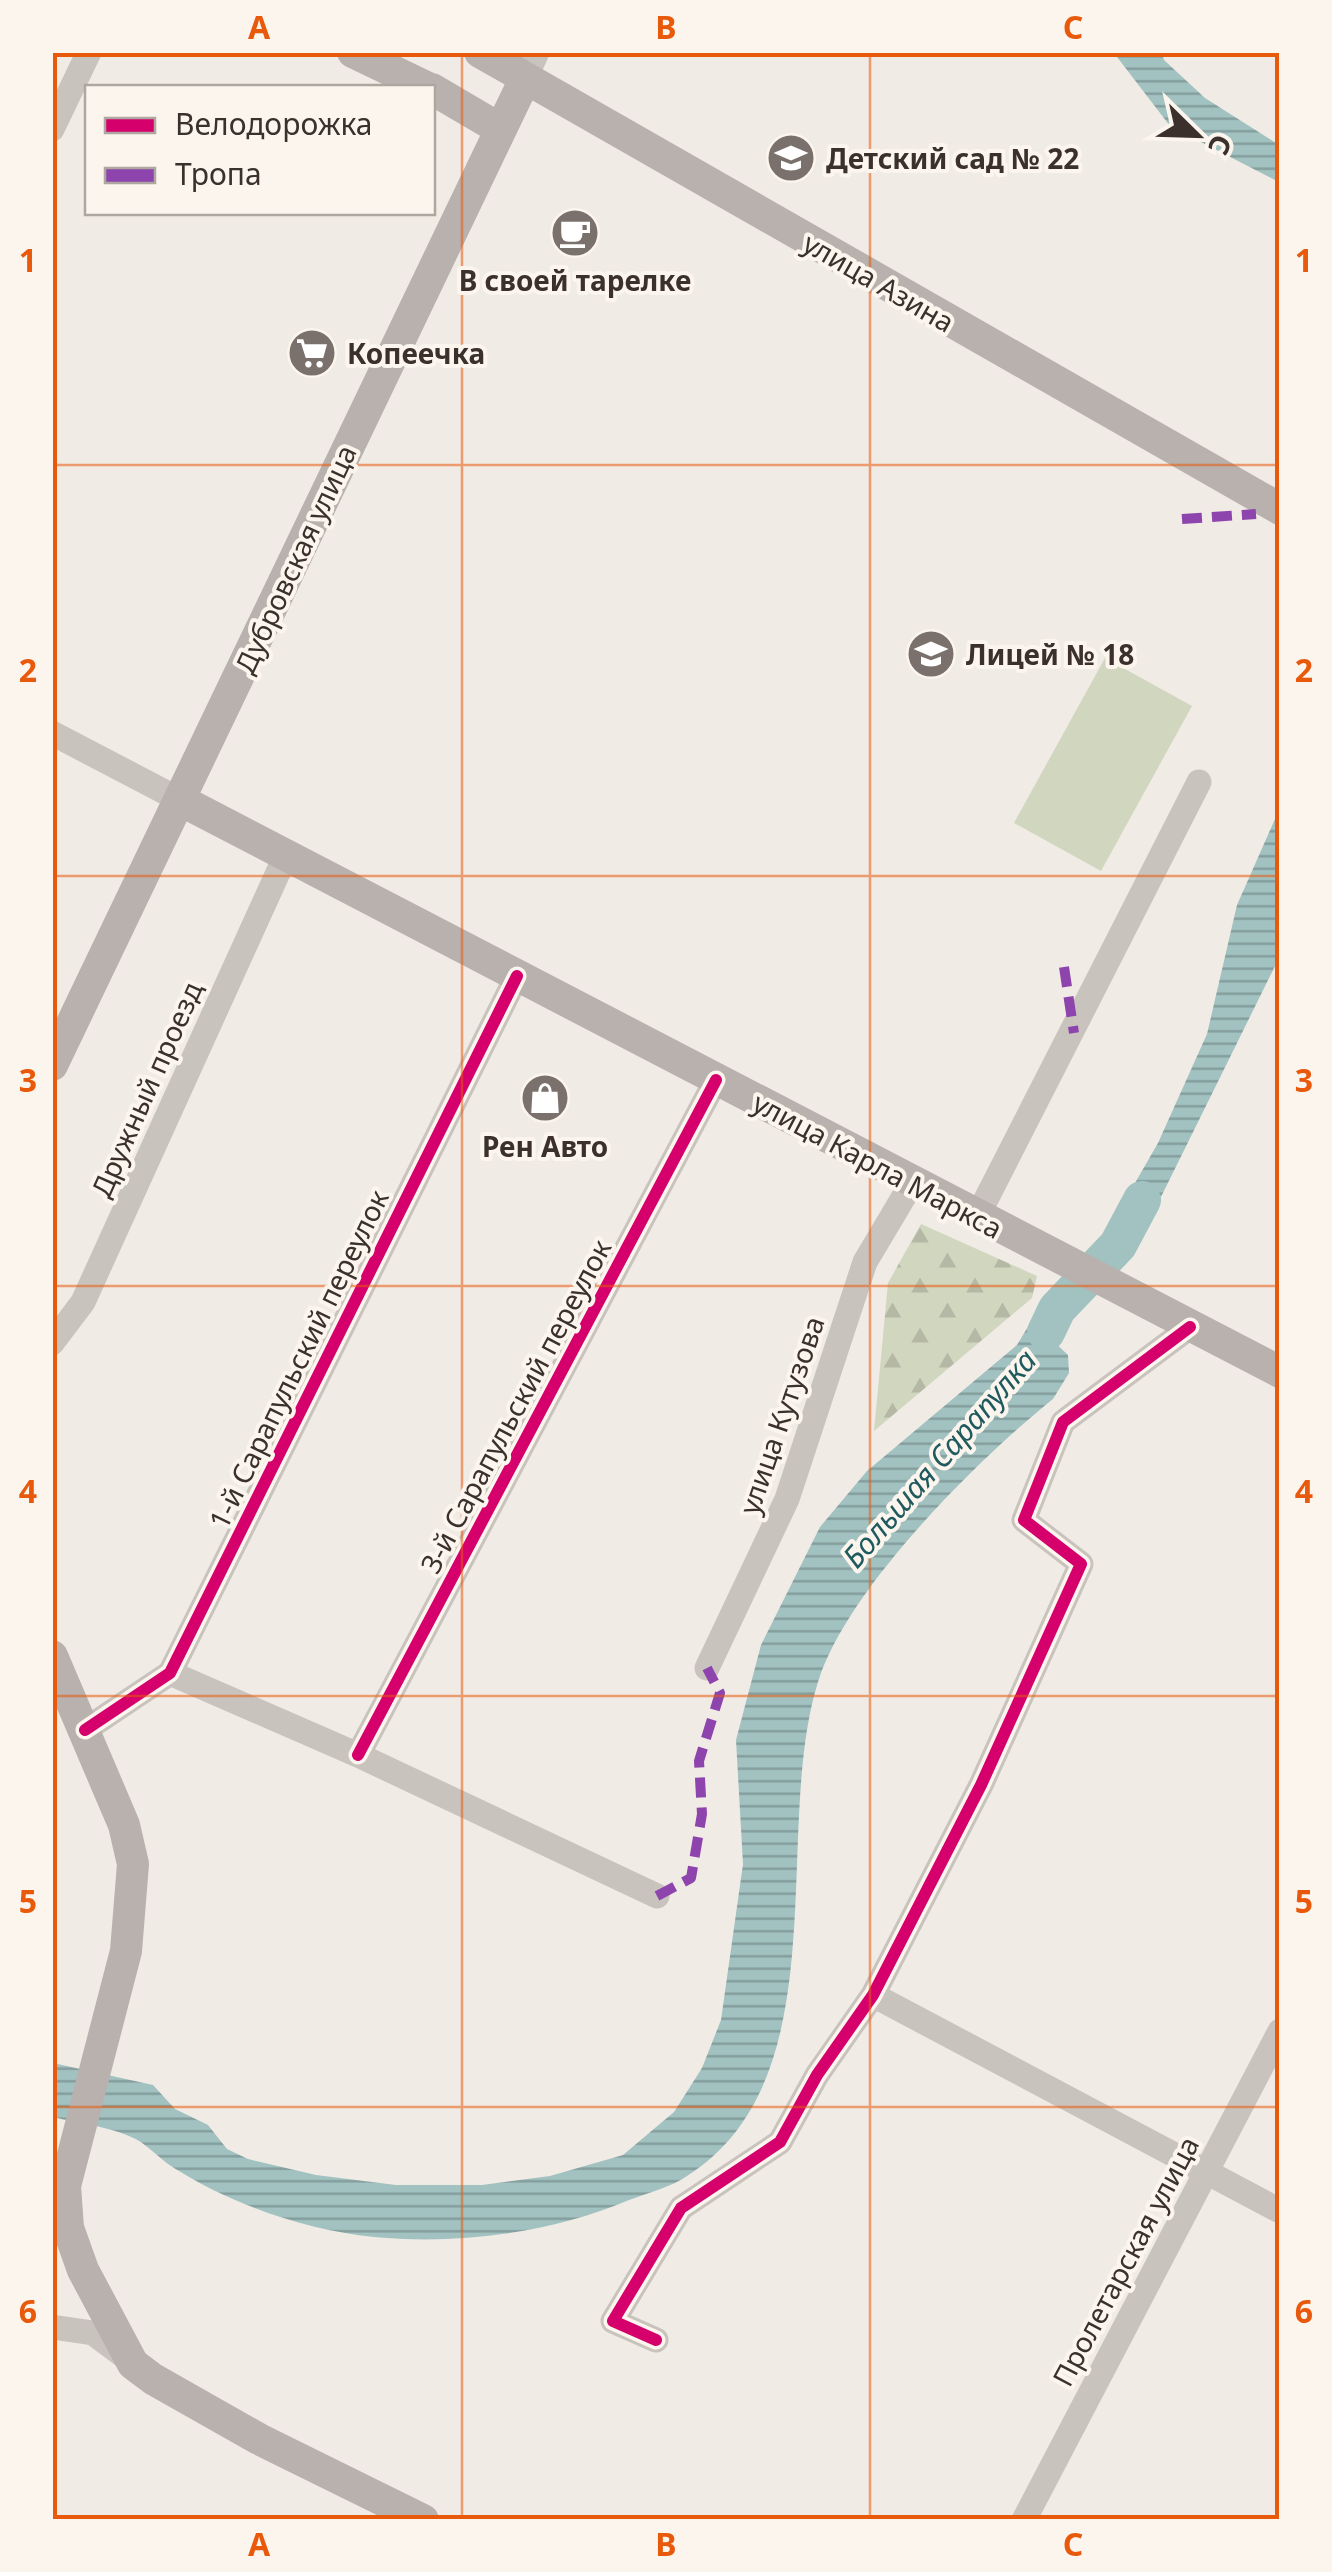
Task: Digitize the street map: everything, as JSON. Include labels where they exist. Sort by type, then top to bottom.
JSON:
[{"type":"main road","points":[[354,52],[424,85]]},
{"type":"main road","name":"улица Азина","points":[[480,52],[531,66],[1280,509]]},
{"type":"main road","name":"Дубровская улица","points":[[52,1065],[531,66]]},
{"type":"main road","points":[[435,91],[500,129]]},
{"type":"main road","name":"улица Карла Маркса","points":[[180,800],[1280,1372]]},
{"type":"main road","points":[[53,1660],[124,1826],[133,1864],[126,1951],[68,2174],[68,2228],[83,2270],[133,2364],[188,2402],[423,2520]]},
{"type":"street","points":[[52,129],[89,52]]},
{"type":"street","name":"улица Карла Маркса","points":[[52,733],[180,800]]},
{"type":"street","points":[[977,1217],[1200,782]]},
{"type":"street","name":"Дружный проезд","points":[[52,1342],[83,1302],[286,854]]},
{"type":"street","name":"1-й Сарапульский переулок","points":[[85,1730],[170,1673],[517,976]]},
{"type":"street","name":"3-й Сарапульский переулок","points":[[358,1754],[716,1080]]},
{"type":"street","name":"улица Кутузова","points":[[707,1668],[787,1499],[865,1262],[912,1184]]},
{"type":"street","points":[[656,2340],[613,2321],[681,2208],[780,2142],[817,2075],[873,1995],[981,1785],[1080,1564],[1024,1520],[1063,1422],[1178,1321]]},
{"type":"street","points":[[170,1673],[358,1754],[657,1896]]},
{"type":"street","points":[[873,1995],[1205,2175],[1280,2211]]},
{"type":"street","name":"Пролетарская улица","points":[[1024,2520],[1280,2031]]},
{"type":"street","points":[[52,2232],[68,2174]]},
{"type":"street","points":[[52,2326],[93,2334],[133,2364]]},
{"type":"green space","points":[[1105,658],[1192,706],[1101,871],[1014,823]]},
{"type":"green space","points":[[921,1224],[1037,1276],[1032,1298],[874,1431],[888,1283]]},
{"type":"water","points":[[1114,53],[1162,53],[1164,60],[1205,98],[1279,145],[1279,182],[1170,126]]},
{"type":"water","points":[[1279,810],[1276,964],[1159,1201],[1129,1250],[1104,1237],[1158,1143],[1207,1034],[1237,905]]},
{"type":"water","points":[[1062,1287],[1078,1294],[1051,1339],[1068,1355],[1069,1373],[1053,1399],[989,1456],[918,1528],[856,1607],[833,1646],[818,1682],[805,1742],[793,1948],[784,2016],[766,2079],[735,2133],[687,2176],[599,2211],[536,2228],[471,2238],[374,2237],[270,2214],[197,2181],[135,2139],[53,2117],[53,2063],[153,2085],[175,2109],[208,2125],[227,2149],[248,2159],[316,2175],[396,2185],[482,2185],[550,2176],[623,2155],[674,2112],[702,2068],[721,2020],[743,1864],[736,1740],[761,1645],[820,1527],[867,1471],[1017,1345],[1035,1315]]},
{"type":"waterway","name":"Большая Сарапулка","points":[[1046,1332],[1057,1309],[1118,1245],[1142,1200]]},
{"type":"marked path","points":[[1182,519],[1256,514]]},
{"type":"marked path","points":[[1064,967],[1074,1033]]},
{"type":"marked path","points":[[657,1896],[691,1878],[702,1814],[699,1761],[720,1693],[707,1668]]},
{"type":"cycle path","points":[[85,1730],[170,1673],[517,976]]},
{"type":"cycle path","points":[[358,1755],[716,1080]]},
{"type":"cycle path","points":[[656,2340],[613,2321],[681,2208],[780,2142],[817,2075],[873,1995],[981,1785],[1081,1564],[1024,1520],[1063,1422],[1190,1327]]},
{"type":"place","name":"Детский сад № 22","points":[[791,158]]},
{"type":"place","name":"В своей тарелке","points":[[575,233]]},
{"type":"place","name":"Копеечка","points":[[312,353]]},
{"type":"place","name":"Лицей № 18","points":[[931,654]]},
{"type":"place","name":"Рен Авто","points":[[545,1098]]}]
